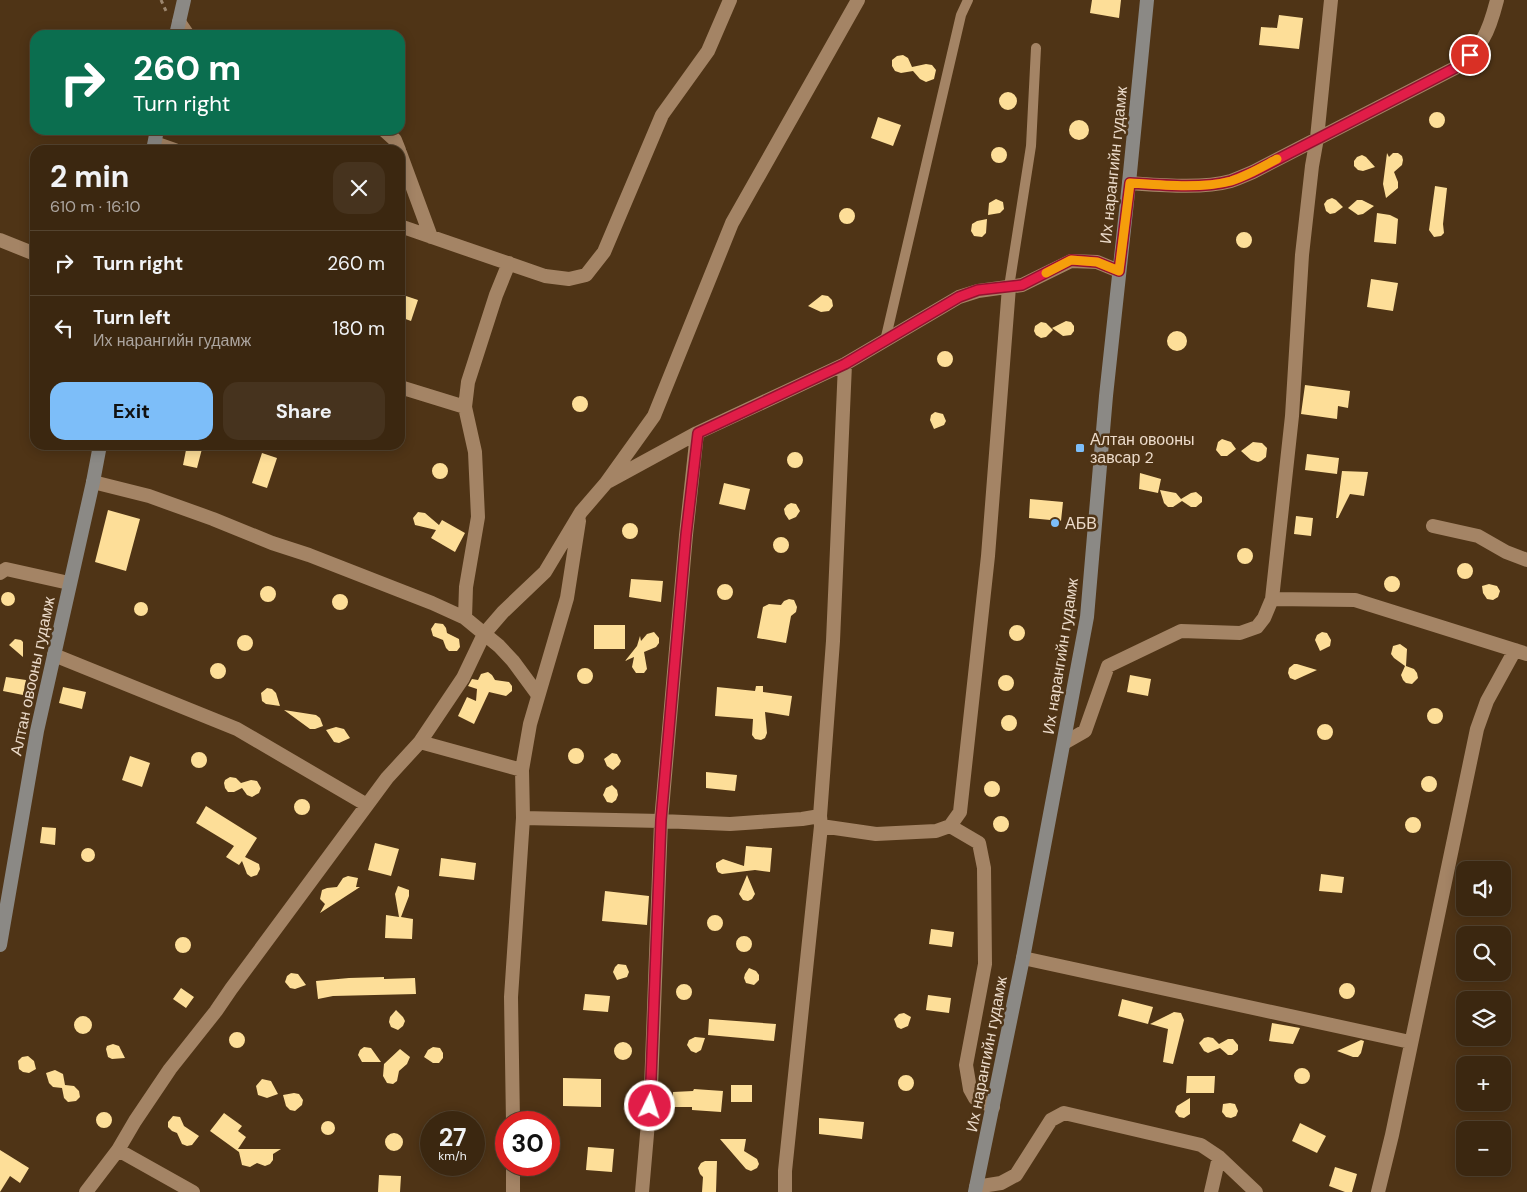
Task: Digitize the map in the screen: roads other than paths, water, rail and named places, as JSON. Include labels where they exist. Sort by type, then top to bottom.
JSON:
[{"type":"main road","points":[[178,28],[184,0]]},
{"type":"main road","name":"Их нарангийн гудамж","points":[[976,1190],[1023,958],[1087,617],[1106,396],[1130,183],[1146,0]]},
{"type":"main road","name":"Алтан овооны гудамж","points":[[0,945],[37,732],[99,450]]},
{"type":"street","points":[[405,228],[553,277],[569,279],[586,275],[604,252],[662,115],[708,51],[730,0]]},
{"type":"street","points":[[86,1192],[118,1150],[170,1069],[216,1011],[387,778],[420,742],[463,678],[484,634],[503,612],[545,572],[581,512],[606,483],[654,416],[732,223],[858,0]]},
{"type":"street","points":[[1064,743],[1085,731],[1108,666],[1181,631],[1240,633],[1257,627],[1264,618],[1272,599],[1292,416],[1302,255],[1317,138],[1331,0]]},
{"type":"street","points":[[1130,183],[1177,186],[1216,183],[1231,181],[1253,172],[1455,68],[1470,55],[1484,38],[1491,26],[1498,0]]},
{"type":"street","points":[[390,135],[397,145]]},
{"type":"street","points":[[405,165],[431,237]]},
{"type":"street","points":[[0,240],[30,252]]},
{"type":"street","points":[[606,483],[698,433],[845,364],[959,297],[978,290],[1022,285],[1071,260],[1097,262],[1119,271]]},
{"type":"street","points":[[465,618],[466,587],[478,517],[475,452],[465,406],[468,382],[496,295],[509,263]]},
{"type":"street","points":[[523,818],[661,820],[730,824],[795,820],[820,821],[876,834],[936,831],[950,826],[960,812],[986,575],[1009,287]]},
{"type":"street","points":[[785,1192],[785,1171],[820,821],[833,641],[845,364]]},
{"type":"street","points":[[405,388],[465,406]]},
{"type":"street","points":[[642,1192],[651,1088],[661,820],[686,535],[698,433]]},
{"type":"street","points":[[93,482],[149,496],[204,516],[423,599],[465,618],[499,646],[513,661],[538,695]]},
{"type":"street","points":[[513,1111],[511,997],[523,818],[522,770],[530,724],[567,598],[581,512]]},
{"type":"street","points":[[1433,526],[1478,536],[1506,552],[1527,560]]},
{"type":"street","points":[[0,573],[6,568],[69,584]]},
{"type":"street","points":[[1272,599],[1355,600],[1521,652],[1488,701],[1477,729],[1392,1135],[1378,1192]]},
{"type":"street","points":[[54,654],[237,729],[367,805]]},
{"type":"street","points":[[420,742],[522,770]]},
{"type":"street","points":[[950,826],[980,843],[984,868],[985,964],[966,1065],[970,1089],[974,1098],[993,1108]]},
{"type":"street","points":[[1023,958],[1410,1042]]},
{"type":"street","points":[[976,1190],[1001,1188],[1016,1175],[1052,1120],[1064,1113],[1201,1145],[1219,1157],[1256,1192]]},
{"type":"street","points":[[118,1150],[193,1192]]},
{"type":"street","points":[[1211,1192],[1219,1157]]},
{"type":"street","points":[[513,1176],[513,1192]]},
{"type":"lane","points":[[885,341],[961,15],[968,0]]},
{"type":"lane","points":[[1009,287],[1031,146],[1036,48]]},
{"type":"place","name":"Алтан овооны завсар 2","points":[[1080,448]]},
{"type":"place","name":"АБВ","points":[[1055,523]]}]
